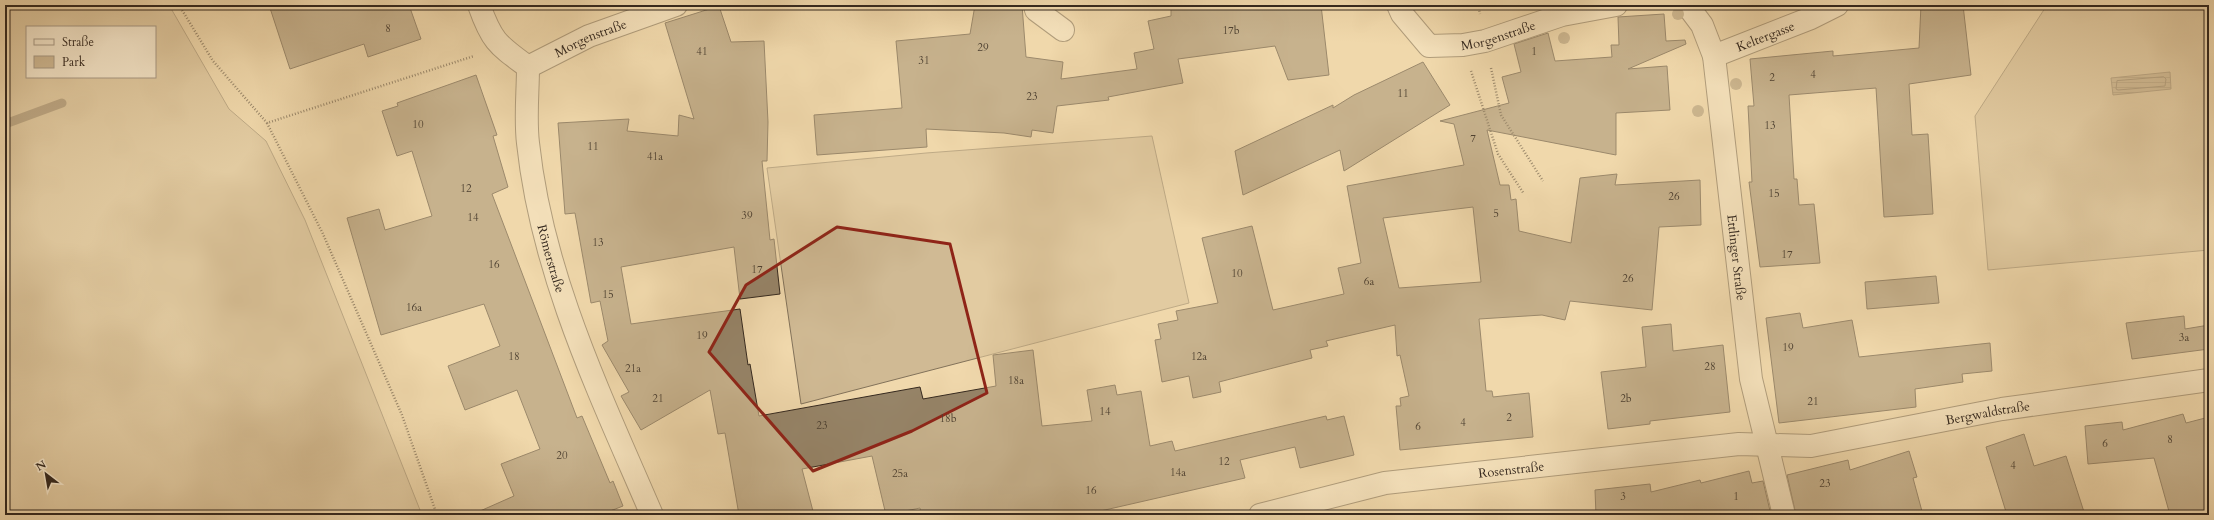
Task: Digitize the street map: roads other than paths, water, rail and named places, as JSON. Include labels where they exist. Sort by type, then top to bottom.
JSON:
[{"type":"street","points":[[479,5],[492,36],[501,47],[528,67]]},
{"type":"street","name":"Morgenstraße","points":[[528,67],[589,36],[676,5]]},
{"type":"street","points":[[1035,5],[1036,10],[1063,30]]},
{"type":"street","name":"Morgenstraße","points":[[1398,5],[1402,14],[1429,46],[1463,46],[1485,41],[1562,15],[1616,5]]},
{"type":"street","name":"Ettlinger Straße","points":[[1686,5],[1702,25],[1714,56],[1751,379],[1784,515]]},
{"type":"street","name":"Keltergasse","points":[[1714,56],[1811,18],[1837,5]]},
{"type":"street","name":"Römerstraße","points":[[528,67],[528,142],[540,218],[554,274],[576,338],[652,515]]},
{"type":"street","name":"Bergwaldstraße","points":[[1767,445],[1811,446],[2002,409],[2209,380]]},
{"type":"street","name":"Rosenstraße","points":[[1260,515],[1385,483],[1740,444],[1767,445]]},
{"type":"water","points":[[2170,72],[2171,89],[2113,95],[2111,78]]},
{"type":"waterway","points":[[5,124],[62,103]]}]
